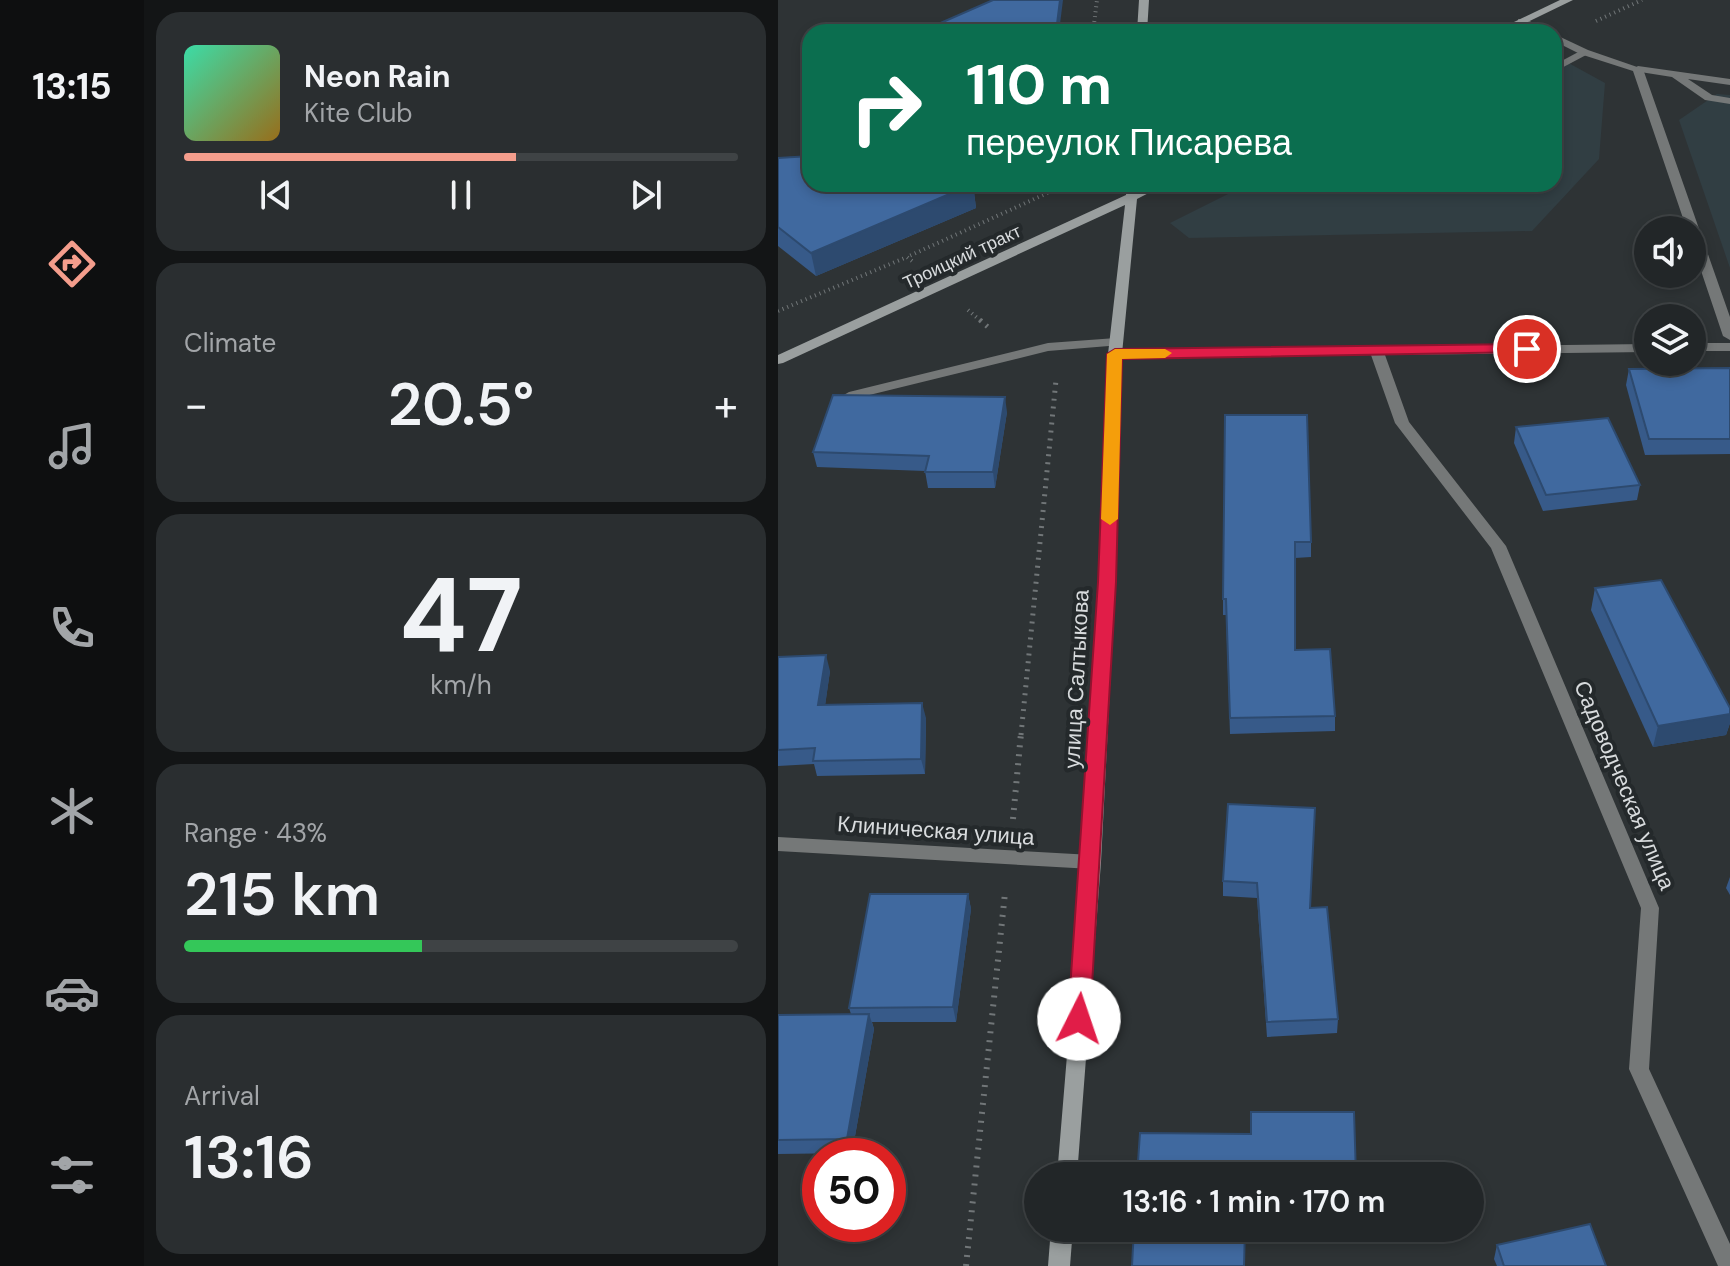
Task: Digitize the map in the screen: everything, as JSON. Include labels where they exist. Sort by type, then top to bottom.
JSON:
[{"type":"main road","points":[[1142,24],[1144,0]]},
{"type":"main road","points":[[1515,24],[1568,0]]},
{"type":"main road","name":"Троицкий тракт","points":[[778,360],[1128,192]]},
{"type":"main road","name":"улица Салтыкова","points":[[1068,1162],[1092,862],[1109,551],[1115,348],[1132,192]]},
{"type":"main road","points":[[1059,1266],[1061,1242]]},
{"type":"street","points":[[1522,21],[1528,24]]},
{"type":"street","points":[[1562,41],[1584,52],[1638,69],[1730,82]]},
{"type":"street","points":[[1562,64],[1584,52]]},
{"type":"street","points":[[1638,69],[1730,336]]},
{"type":"street","points":[[1672,74],[1709,98],[1730,101]]},
{"type":"street","points":[[849,396],[1048,347],[1634,348]]},
{"type":"street","points":[[1706,347],[1730,347]]},
{"type":"street","name":"Садоводческая улица","points":[[1376,350],[1402,423],[1498,546],[1650,908],[1639,1069],[1729,1266]]},
{"type":"street","name":"Клиническая улица","points":[[778,844],[1092,862]]},
{"type":"path","points":[[1094,24],[1097,0]]},
{"type":"path","points":[[778,311],[907,257]]},
{"type":"path","points":[[966,1266],[1058,385],[1048,347]]},
{"type":"shaded area","points":[[1562,59],[1605,83],[1599,159],[1532,231],[1189,238],[1170,223],[1232,192],[1562,192]]},
{"type":"shaded area","points":[[1717,94],[1730,95],[1730,268],[1679,120]]},
{"type":"building","points":[[993,0],[1060,0],[1057,24],[938,24]]},
{"type":"building","points":[[802,156],[802,192],[954,192],[811,253],[778,227],[778,158]]},
{"type":"building","points":[[1706,368],[1730,368],[1730,439],[1649,439],[1629,369],[1634,369],[1634,376],[1706,376]]},
{"type":"building","points":[[833,395],[1005,397],[993,472],[925,472],[929,456],[813,452]]},
{"type":"building","points":[[1225,415],[1307,415],[1311,542],[1295,542],[1295,650],[1330,649],[1335,716],[1230,718],[1226,599],[1223,599]]},
{"type":"building","points":[[1608,418],[1640,485],[1546,495],[1516,427]]},
{"type":"building","points":[[1661,580],[1730,708],[1730,714],[1658,726],[1595,588]]},
{"type":"building","points":[[826,655],[818,705],[922,703],[921,759],[813,761],[815,748],[778,750],[778,657]]},
{"type":"building","points":[[1228,804],[1315,808],[1310,908],[1327,907],[1338,1019],[1267,1022],[1257,883],[1223,881]]},
{"type":"building","points":[[870,894],[968,894],[953,1007],[849,1008]]},
{"type":"building","points":[[869,1014],[847,1138],[778,1140],[778,1015]]},
{"type":"building","points":[[1251,1112],[1354,1112],[1356,1162],[1138,1162],[1140,1133],[1251,1134]]},
{"type":"building","points":[[1590,1224],[1606,1266],[1504,1266],[1497,1245]]},
{"type":"building","points":[[1133,1242],[1245,1242],[1244,1266],[1132,1266]]},
{"type":"slow traffic","points":[[1110,519],[1115,354],[1165,353]]},
{"type":"route","points":[[1079,1019],[1092,862],[1115,354],[1527,349]]}]
